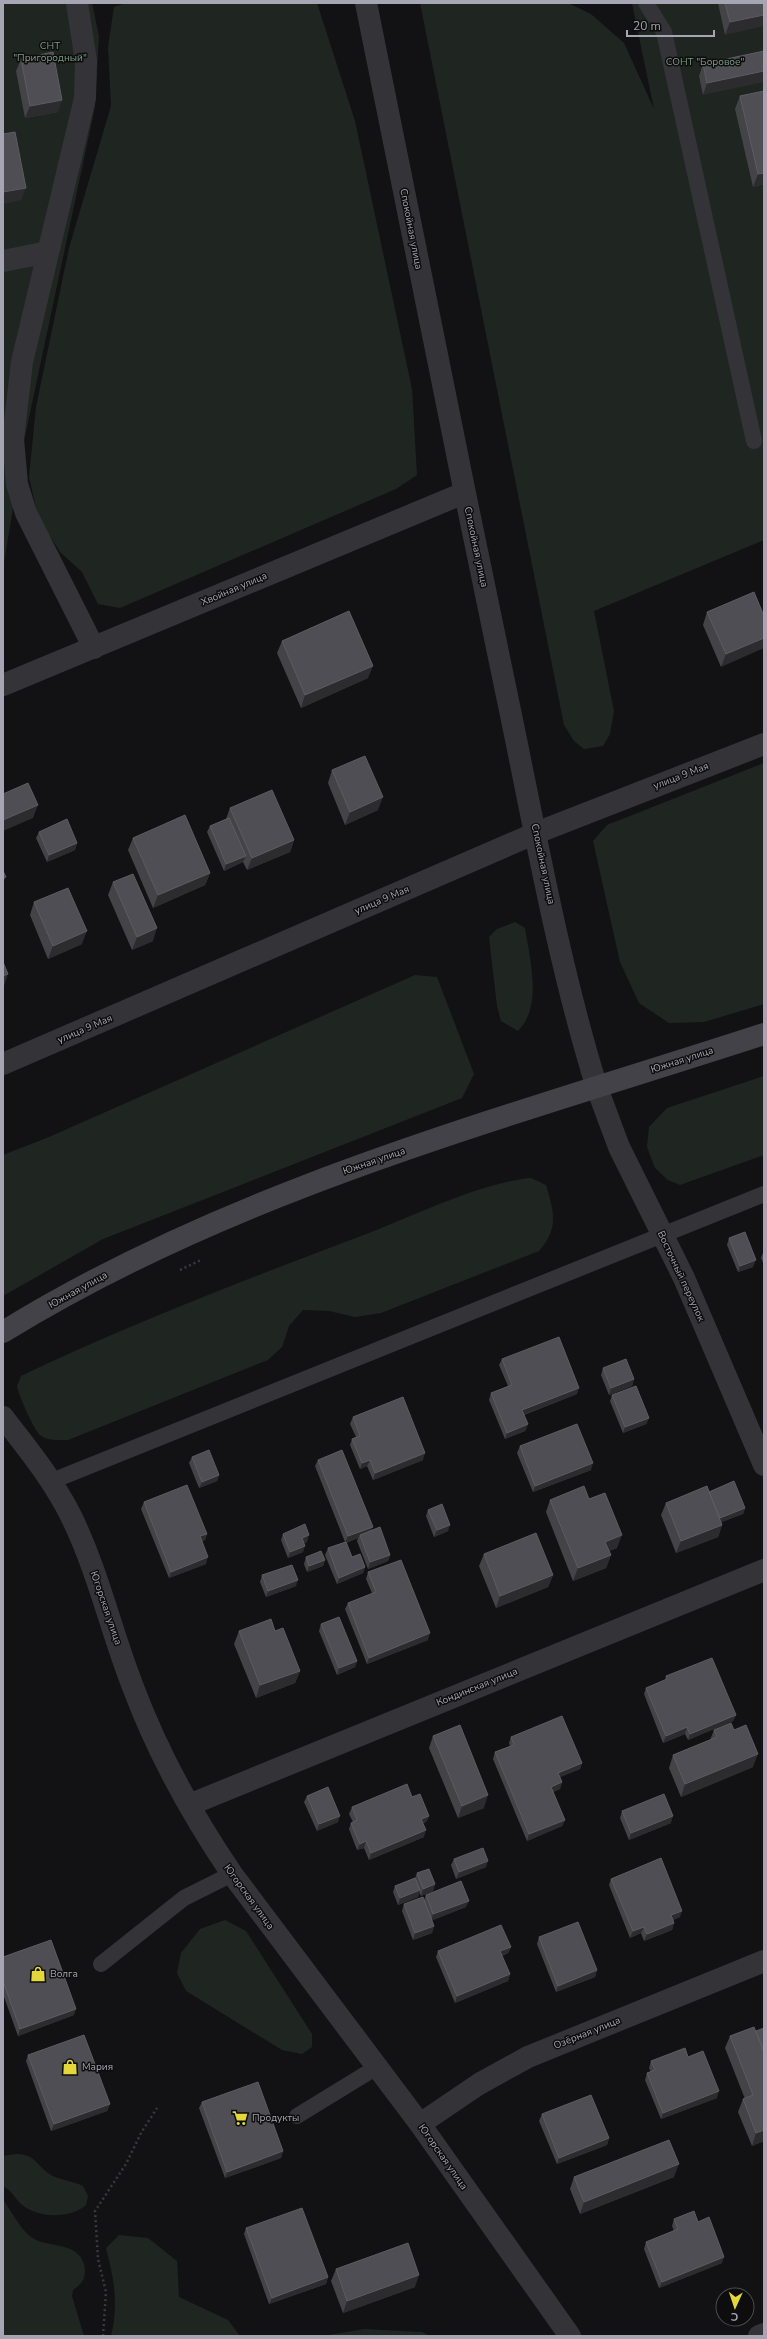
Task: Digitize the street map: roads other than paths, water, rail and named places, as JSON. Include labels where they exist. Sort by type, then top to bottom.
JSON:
[{"type":"main road","name":"Южная улица","points":[[3,1332],[119,1268],[221,1221],[334,1175],[500,1118],[764,1034]]},
{"type":"street","points":[[77,3],[86,61],[86,98],[22,362],[13,439],[17,484],[26,514],[94,648]]},
{"type":"street","name":"Спокойная улица","points":[[366,3],[464,493],[569,989],[597,1088]]},
{"type":"street","points":[[3,261],[48,252]]},
{"type":"street","name":"Хвойная улица","points":[[3,685],[464,493]]},
{"type":"street","name":"улица 9 Мая","points":[[3,1064],[536,833],[764,744]]},
{"type":"street","name":"Восточный переулок","points":[[597,1088],[619,1147],[684,1278],[764,1466]]},
{"type":"street","name":"Югорская улица","points":[[3,1417],[52,1481],[86,1549],[133,1688],[189,1805],[232,1874],[420,2124],[570,2336]]},
{"type":"street","name":"Кондинская улица","points":[[189,1805],[764,1570]]},
{"type":"street","name":"Озёрная улица","points":[[420,2124],[479,2084],[528,2057],[764,1961]]},
{"type":"street","points":[[760,2336],[764,2334]]},
{"type":"lane","points":[[646,3],[664,32],[754,441]]},
{"type":"lane","points":[[52,1481],[764,1194]]},
{"type":"lane","points":[[101,1964],[184,1898],[232,1874]]},
{"type":"lane","points":[[296,2116],[377,2067]]},
{"type":"place","name":"Волга","points":[[38,1974]]},
{"type":"place","name":"Мария","points":[[70,2067]]},
{"type":"place","name":"Продукты","points":[[240,2118]]},
{"type":"park label","name":"СНТ \"Пригородный\"","points":[[50,52]]},
{"type":"park label","name":"СОНТ \"Боровое\"","points":[[705,62]]}]
